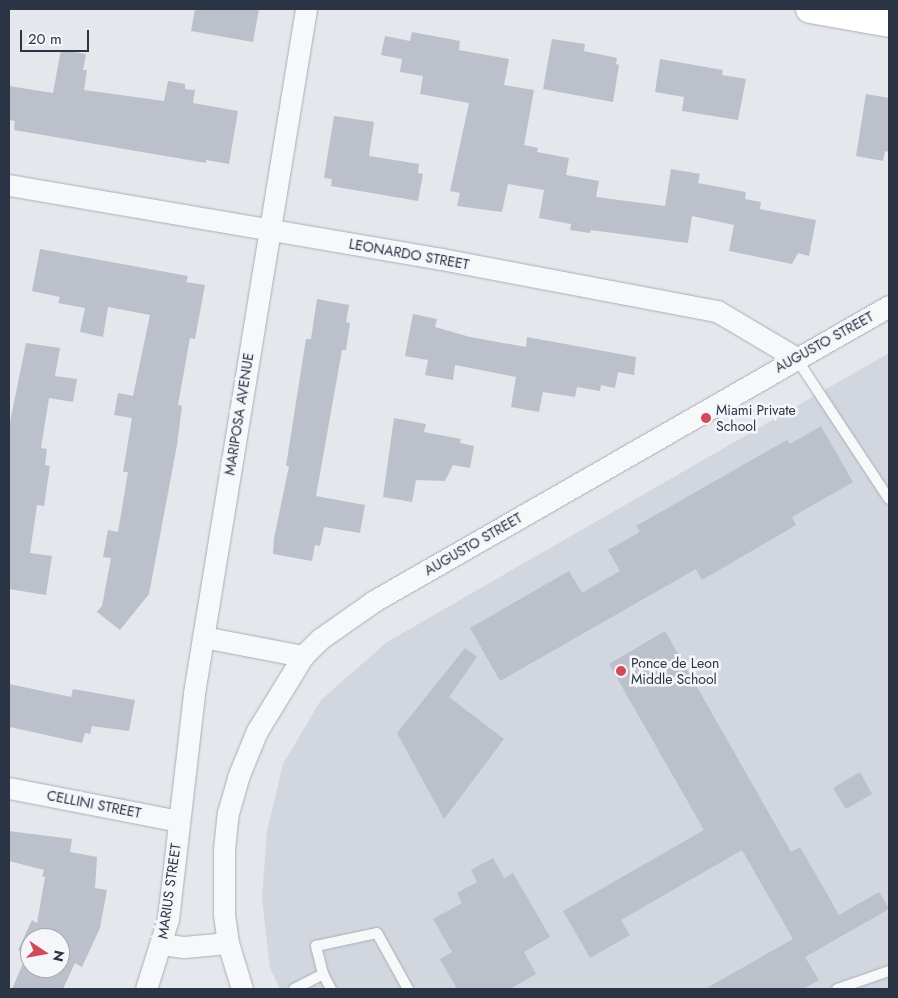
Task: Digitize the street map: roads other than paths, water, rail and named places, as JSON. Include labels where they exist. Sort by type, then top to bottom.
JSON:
[{"type":"street","name":"MARIPOSA AVENUE","points":[[179,821],[203,637],[306,9]]},
{"type":"street","points":[[810,9],[889,23]]},
{"type":"street","name":"LEONARDO STREET","points":[[9,185],[717,311],[796,358]]},
{"type":"street","name":"AUGUSTO STREET","points":[[242,989],[228,943],[224,912],[224,849],[230,802],[257,731],[303,656],[320,639],[374,602],[889,306]]},
{"type":"street","points":[[203,637],[303,656]]},
{"type":"street","name":"CELLINI STREET","points":[[9,788],[179,821]]},
{"type":"street","name":"MARIUS STREET","points":[[146,989],[162,944],[171,898],[179,821]]},
{"type":"street","points":[[162,944],[184,947],[228,943]]},
{"type":"lane","points":[[796,358],[889,499]]},
{"type":"lane","points":[[331,989],[323,974],[316,946],[377,933],[408,989]]},
{"type":"lane","points":[[837,989],[889,971]]},
{"type":"lane","points":[[294,989],[323,974]]},
{"type":"place","name":"Miami Private School","points":[[706,418]]},
{"type":"place","name":"Ponce de Leon Middle School","points":[[621,671]]}]
